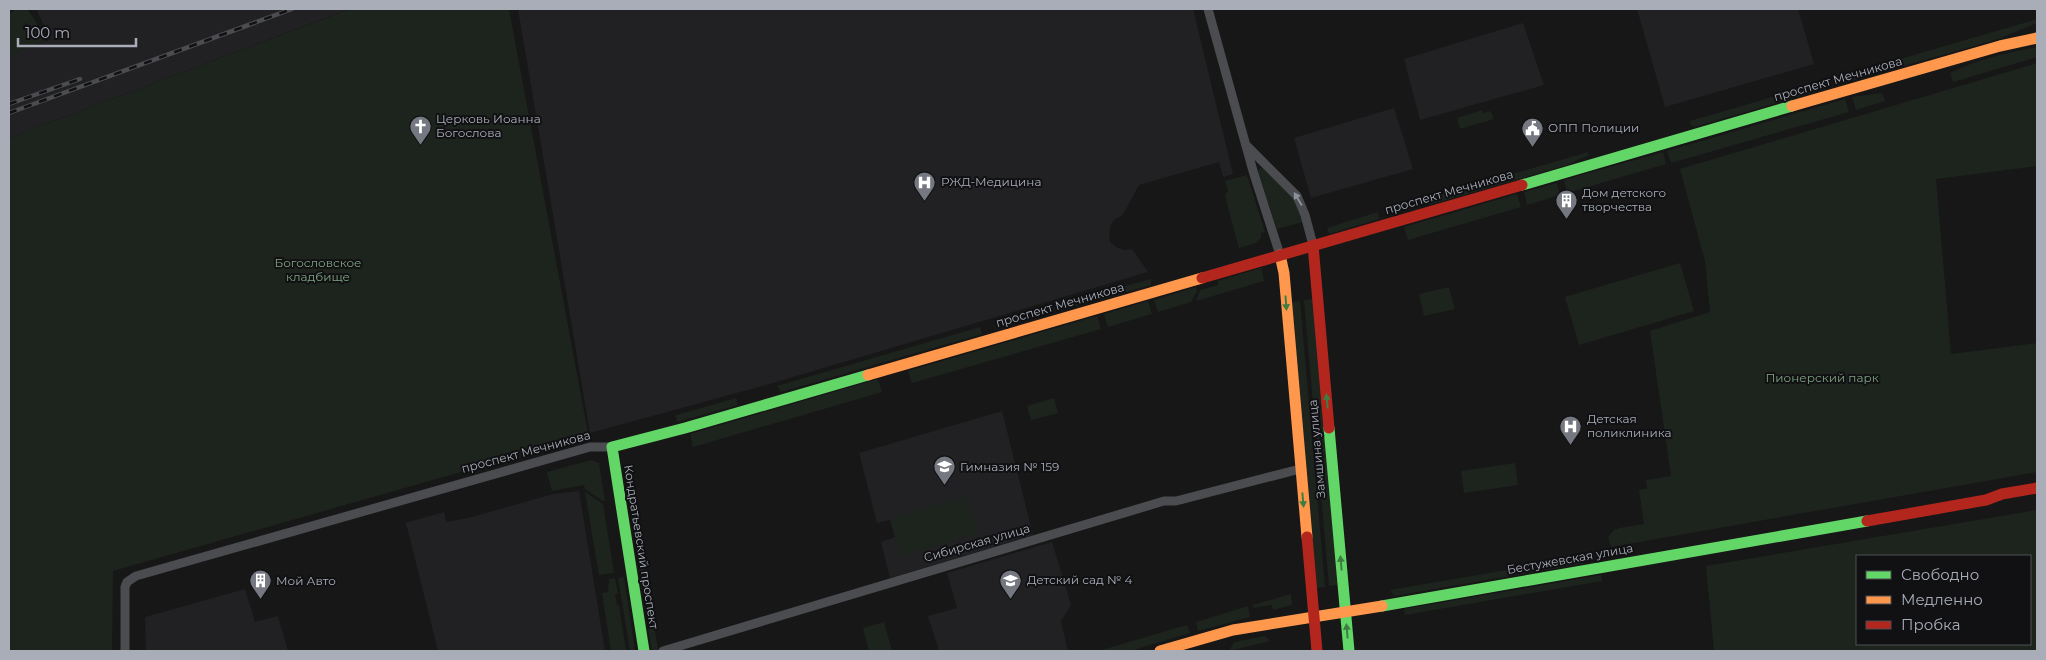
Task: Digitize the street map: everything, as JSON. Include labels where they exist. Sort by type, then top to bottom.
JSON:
[{"type":"street","points":[[1208,9],[1246,145],[1280,255]]},
{"type":"street","name":"проспект Мечникова","points":[[2000,46],[2037,31]]},
{"type":"street","name":"проспект Мечникова","points":[[125,651],[124,592],[127,582],[136,576],[590,447],[612,447],[685,428],[2000,46],[2037,38]]},
{"type":"street","points":[[1246,145],[1297,196],[1305,215],[1313,245]]},
{"type":"street","name":"Замшина улица","points":[[1313,245],[1349,651]]},
{"type":"street","name":"Замшина улица","points":[[1280,255],[1284,273],[1316,651]]},
{"type":"street","name":"Кондратьевский проспект","points":[[612,447],[644,651]]},
{"type":"street","name":"Сибирская улица","points":[[663,651],[1164,501],[1176,501],[1300,469]]},
{"type":"street","name":"Бестужевская улица","points":[[1160,651],[1233,630],[1986,500],[2002,494],[2037,488]]},
{"type":"street","name":"Бестужевская улица","points":[[1986,500],[2002,501],[2037,495]]},
{"type":"shaded area","points":[[36,9],[349,9],[9,138],[9,55],[51,39]]},
{"type":"shaded area","name":"РЖД-Медицина","points":[[518,9],[1193,9],[1233,174],[1223,177],[1219,162],[1139,185],[1122,216],[1115,219],[1111,225],[1109,233],[1110,242],[1124,250],[1132,249],[1148,272],[766,385],[590,433]]},
{"type":"shaded area","points":[[1637,9],[1798,9],[1814,64],[1665,107]]},
{"type":"shaded area","points":[[1523,23],[1544,85],[1420,120],[1404,59]]},
{"type":"shaded area","points":[[1394,108],[1413,169],[1311,198],[1294,138]]},
{"type":"shaded area","name":"Гимназия № 159","points":[[1002,411],[1033,535],[890,578],[881,542],[895,537],[890,520],[877,523],[859,453]]},
{"type":"shaded area","points":[[579,491],[605,651],[438,651],[405,523],[444,512],[446,522],[468,518],[553,494]]},
{"type":"shaded area","name":"Детский сад № 4","points":[[1052,542],[1071,605],[1061,621],[1068,651],[939,651],[928,616],[957,608],[947,573]]},
{"type":"shaded area","points":[[245,589],[255,622],[278,616],[288,651],[146,651],[145,617]]},
{"type":"green space","points":[[16,9],[27,9],[35,20],[45,41],[9,55],[9,15]]},
{"type":"green space","name":"Богословское кладбище","points":[[350,9],[509,9],[588,433],[489,464],[113,571],[112,651],[9,651],[9,138]]},
{"type":"green space","points":[[2037,19],[2037,23],[1998,39],[1848,82],[1845,75]]},
{"type":"green space","points":[[2037,47],[2037,57],[1953,82],[1950,73],[1961,68],[1993,57]]},
{"type":"green space","name":"Пионерский парк","points":[[2037,63],[2037,166],[1936,179],[1951,354],[2037,343],[2037,472],[1611,547],[1608,537],[1614,530],[1644,524],[1639,490],[1647,489],[1646,480],[1671,476],[1650,331],[1710,312],[1705,261],[1680,169]]},
{"type":"green space","points":[[1830,80],[1831,87],[1694,127],[1691,125],[1690,121]]},
{"type":"green space","points":[[1882,93],[1885,101],[1856,110],[1852,97]]},
{"type":"green space","points":[[1845,99],[1849,112],[1671,163],[1667,151]]},
{"type":"green space","points":[[1482,110],[1483,113],[1491,111],[1494,119],[1460,129],[1457,118]]},
{"type":"green space","points":[[1588,152],[1589,155],[1567,165],[1429,205],[1427,199]]},
{"type":"green space","points":[[1663,152],[1666,164],[1567,193],[1564,180]]},
{"type":"green space","points":[[1260,168],[1264,169],[1294,198],[1303,222],[1277,229],[1258,172]]},
{"type":"green space","points":[[1247,175],[1265,232],[1261,233],[1261,238],[1256,243],[1239,248],[1225,196],[1228,190],[1225,181]]},
{"type":"green space","points":[[1557,183],[1560,195],[1527,205],[1524,192]]},
{"type":"green space","points":[[1517,194],[1521,207],[1408,240],[1404,227]]},
{"type":"green space","points":[[1378,212],[1379,219],[1329,234],[1327,228]]},
{"type":"green space","points":[[1680,263],[1694,311],[1579,345],[1565,297]]},
{"type":"green space","points":[[1261,268],[1264,281],[1196,301],[1200,290],[1218,285],[1218,281]]},
{"type":"green space","points":[[1151,279],[1151,285],[1073,307],[1072,301]]},
{"type":"green space","points":[[1196,287],[1197,291],[1191,302],[1158,312],[1154,300]]},
{"type":"green space","points":[[1449,287],[1455,309],[1424,316],[1419,294]]},
{"type":"green space","points":[[1313,299],[1338,585],[1329,586],[1304,300]]},
{"type":"green space","points":[[1148,301],[1152,314],[1108,327],[1104,314]]},
{"type":"green space","points":[[1300,301],[1325,587],[1315,588],[1290,302]]},
{"type":"green space","points":[[1097,316],[1101,329],[912,383],[908,371]]},
{"type":"green space","points":[[980,327],[982,334],[781,392],[777,386]]},
{"type":"green space","points":[[878,379],[882,392],[693,447],[690,434]]},
{"type":"green space","points":[[736,398],[738,405],[677,422],[676,415]]},
{"type":"green space","points":[[1054,398],[1058,413],[1031,420],[1027,406]]},
{"type":"green space","points":[[591,460],[599,463],[605,501],[585,489],[584,485],[552,491],[547,472]]},
{"type":"green space","points":[[1515,463],[1518,485],[1464,493],[1461,471]]},
{"type":"green space","points":[[629,470],[658,650],[652,651],[624,471]]},
{"type":"green space","points":[[585,492],[603,504],[614,573],[599,575]]},
{"type":"green space","points":[[967,496],[978,533],[901,556],[890,518]]},
{"type":"green space","points":[[2037,510],[2037,651],[1714,651],[1706,566]]},
{"type":"green space","points":[[1584,557],[1585,563],[1394,596],[1390,590]]},
{"type":"green space","points":[[1601,575],[1602,581],[1405,615],[1404,609]]},
{"type":"green space","points":[[624,577],[635,651],[630,651],[618,578]]},
{"type":"green space","points":[[615,578],[618,593],[615,594],[617,605],[619,605],[626,651],[611,651],[602,593],[608,592],[609,579]]},
{"type":"green space","points":[[1291,594],[1292,605],[1273,610],[1272,605],[1253,608],[1253,605]]},
{"type":"green space","points":[[1248,606],[1250,617],[1198,631],[1196,622]]},
{"type":"green space","points":[[884,622],[892,651],[869,651],[863,628]]},
{"type":"green space","points":[[1187,625],[1190,633],[1130,651],[1098,651]]},
{"type":"green space","points":[[1265,636],[1270,641],[1229,651],[1234,642]]},
{"type":"railway","points":[[9,113],[292,9]]},
{"type":"railway","points":[[9,104],[80,79]]},
{"type":"traffic: fast","points":[[1522,185],[1792,106]]},
{"type":"traffic: fast","points":[[644,651],[612,447],[868,375]]},
{"type":"traffic: fast","points":[[1329,428],[1349,651]]},
{"type":"traffic: fast","points":[[1382,606],[1867,521]]},
{"type":"traffic: slow","points":[[1792,106],[2000,46],[2037,38]]},
{"type":"traffic: slow","points":[[1280,255],[1284,273],[1307,537]]},
{"type":"traffic: slow","points":[[868,375],[1202,278]]},
{"type":"traffic: slow","points":[[1160,651],[1233,630],[1382,606]]},
{"type":"traffic: jam","points":[[1202,278],[1522,185]]},
{"type":"traffic: jam","points":[[1313,245],[1329,428]]},
{"type":"traffic: jam","points":[[1867,521],[1986,500],[2002,494],[2037,488]]},
{"type":"traffic: jam","points":[[1307,537],[1317,651]]},
{"type":"place","name":"Церковь Иоанна Богослова","points":[[420,145]]},
{"type":"place","name":"ОПП Полиции","points":[[1532,147]]},
{"type":"place","name":"РЖД-Медицина","points":[[925,201]]},
{"type":"place","name":"Дом детского творчества","points":[[1566,219]]},
{"type":"place","name":"Детская поликлиника","points":[[1571,445]]},
{"type":"place","name":"Гимназия № 159","points":[[944,486]]},
{"type":"place","name":"Детский сад № 4","points":[[1011,599]]},
{"type":"place","name":"Мой Авто","points":[[260,600]]}]
